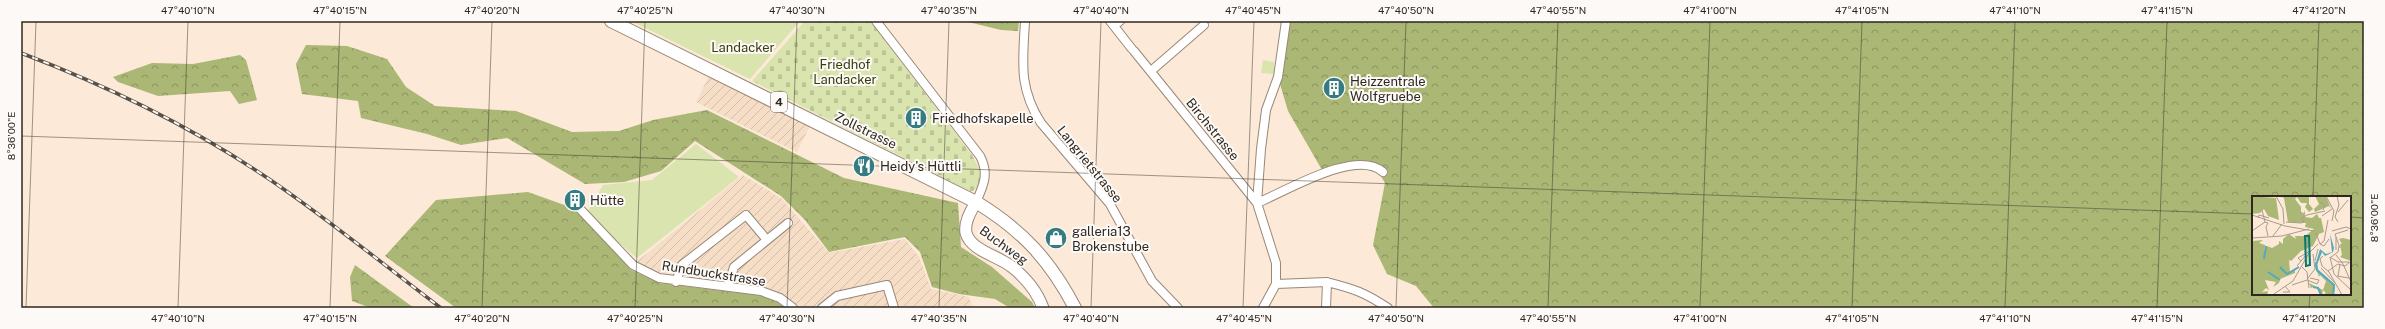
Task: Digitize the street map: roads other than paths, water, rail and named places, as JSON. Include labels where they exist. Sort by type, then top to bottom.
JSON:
[{"type":"main road","name":"Zollstrasse","points":[[611,21],[737,81],[976,202],[1007,222],[1032,244],[1059,280],[1074,308]]},
{"type":"street","points":[[876,21],[982,161],[986,179],[976,202]]},
{"type":"street","name":"Langrietstrasse","points":[[1025,21],[1023,79],[1026,94],[1032,109],[1040,123],[1110,204],[1152,281],[1178,308]]},
{"type":"street","points":[[1263,308],[1276,284],[1276,263],[1257,203],[1266,110],[1278,77],[1286,21]]},
{"type":"street","name":"Birchstrasse","points":[[1115,23],[1133,50],[1257,203]]},
{"type":"street","points":[[1150,71],[1204,25]]},
{"type":"street","points":[[1257,203],[1322,174],[1352,165],[1365,164],[1378,168],[1383,172]]},
{"type":"street","name":"Buchweg","points":[[976,202],[967,222],[968,238],[978,247],[1012,266],[1028,282],[1043,308]]},
{"type":"street","name":"Rundbuckstrasse","points":[[581,210],[633,265],[659,278],[676,282],[728,286],[769,294],[793,308]]},
{"type":"street","points":[[676,282],[682,266],[746,215],[767,240]]},
{"type":"street","points":[[728,286],[734,267],[788,223]]},
{"type":"street","points":[[1276,284],[1326,282],[1349,287],[1365,293],[1388,308]]},
{"type":"street","points":[[1326,282],[1326,308]]},
{"type":"street","points":[[822,308],[837,296],[887,285],[894,308]]},
{"type":"railway","points":[[21,53],[86,79],[149,109],[240,160],[313,210],[441,308]]},
{"type":"place","name":"Heizzentrale Wolfgruebe","points":[[1334,88]]},
{"type":"place","name":"Friedhofskapelle","points":[[916,118]]},
{"type":"place","name":"Heidy's Hüttli","points":[[864,166]]},
{"type":"place","name":"Hütte","points":[[575,200]]},
{"type":"place","name":"galleria13 Brokenstube","points":[[1056,238]]},
{"type":"park label","name":"Landacker","points":[[743,47]]},
{"type":"park label","name":"Friedhof Landacker","points":[[845,72]]}]
